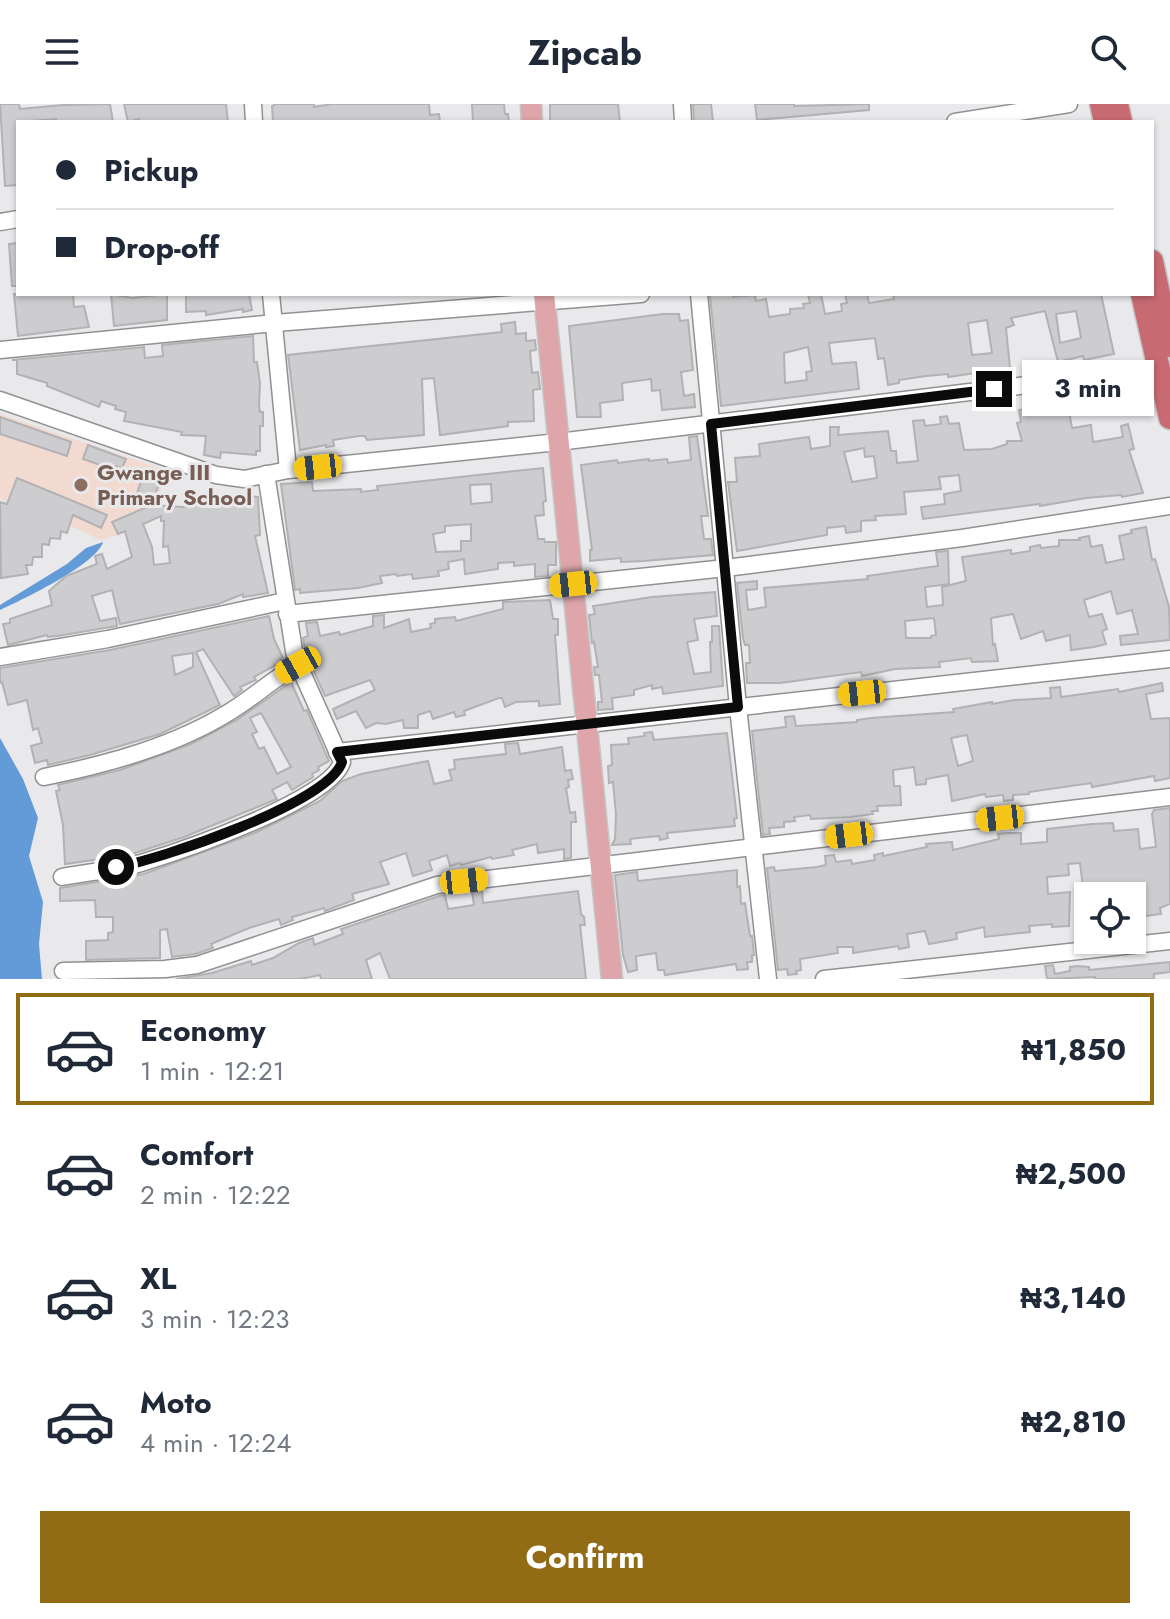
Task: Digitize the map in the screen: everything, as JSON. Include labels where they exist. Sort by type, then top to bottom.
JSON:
[{"type":"highway","points":[[1154,269],[1167,319],[1170,346]]},
{"type":"highway","points":[[1142,296],[1170,418]]},
{"type":"main road","points":[[545,299],[612,979]]},
{"type":"street","points":[[968,120],[1069,104]]},
{"type":"street","points":[[271,296],[288,470]]},
{"type":"street","points":[[0,350],[603,296]]},
{"type":"street","points":[[699,296],[738,707],[768,979]]},
{"type":"street","points":[[0,400],[216,475],[244,479],[288,470],[558,442],[1159,369]]},
{"type":"street","points":[[62,877],[139,863],[285,808],[318,788],[339,770],[342,762],[298,665],[286,608],[266,474]]},
{"type":"street","points":[[0,657],[286,608],[726,568],[962,538],[1170,506]]},
{"type":"street","points":[[337,752],[1170,659]]},
{"type":"street","points":[[44,777],[129,756],[195,731],[231,712],[298,665]]},
{"type":"street","points":[[63,971],[165,974],[437,885],[1170,797]]},
{"type":"street","points":[[824,979],[1170,941]]},
{"type":"shaded area","name":"Gwange III Primary School","points":[[0,414],[168,471],[145,527],[101,540],[27,507],[0,499]]},
{"type":"water","points":[[103,542],[98,551],[74,571],[0,610],[0,605],[67,564],[86,548]]},
{"type":"water","points":[[0,738],[23,779],[38,818],[29,856],[43,902],[39,944],[42,979],[0,979]]},
{"type":"building","points":[[0,104],[19,104],[20,109],[110,104],[113,120],[16,120],[16,185],[5,186]]},
{"type":"building","points":[[124,104],[226,104],[228,120],[139,119],[128,120]]},
{"type":"building","points":[[429,104],[430,115],[439,114],[440,120],[273,120],[272,106]]},
{"type":"building","points":[[472,104],[504,104],[509,120],[473,120]]},
{"type":"building","points":[[550,104],[618,104],[620,120],[550,120]]},
{"type":"building","points":[[693,104],[711,104],[713,120],[694,120]]},
{"type":"building","points":[[755,104],[869,104],[869,110],[757,120]]},
{"type":"building","points":[[16,243],[16,286],[12,286],[9,244]]},
{"type":"building","points":[[14,294],[73,296],[74,307],[84,306],[89,327],[18,336]]},
{"type":"building","points":[[111,296],[167,296],[167,320],[114,326]]},
{"type":"building","points":[[186,296],[249,296],[252,310],[206,315],[206,311],[186,312]]},
{"type":"building","points":[[710,296],[755,296],[756,301],[766,299],[769,317],[790,314],[790,309],[804,308],[803,304],[810,303],[808,296],[821,296],[825,314],[842,311],[841,304],[847,303],[845,296],[867,296],[869,303],[894,299],[893,296],[1101,296],[1114,354],[1084,360],[1083,356],[1058,362],[1045,311],[1011,318],[1014,325],[1006,328],[1010,368],[948,377],[948,374],[926,376],[888,385],[884,358],[878,359],[875,338],[829,343],[832,364],[856,362],[859,389],[721,406]],"holes":[[[1076,311],[1081,338],[1060,343],[1056,314]],[[987,320],[992,353],[972,355],[968,323]],[[808,347],[812,371],[806,372],[807,380],[785,383],[784,353]]]},
{"type":"building","points":[[679,314],[680,321],[688,320],[693,370],[681,372],[684,396],[694,394],[695,407],[662,410],[660,390],[652,391],[651,379],[622,383],[623,400],[600,403],[601,417],[577,417],[569,326]]},
{"type":"building","points":[[515,322],[516,334],[526,333],[526,341],[535,340],[536,350],[530,351],[532,373],[538,372],[540,389],[533,390],[534,421],[508,422],[508,426],[440,435],[434,378],[422,379],[424,435],[367,440],[365,436],[359,436],[333,440],[334,446],[300,450],[288,355],[502,332],[501,324]]},
{"type":"building","points":[[253,336],[254,362],[257,362],[260,383],[259,405],[260,412],[263,412],[260,451],[256,451],[256,455],[221,452],[220,458],[204,455],[206,436],[181,435],[182,432],[124,421],[126,412],[115,409],[116,406],[101,401],[99,407],[47,386],[47,383],[17,374],[17,360],[12,360],[144,347],[145,358],[163,356],[162,345]]},
{"type":"building","points":[[1068,406],[1072,428],[1091,425],[1093,442],[1123,437],[1121,426],[1128,424],[1134,449],[1129,450],[1143,493],[923,519],[921,507],[945,504],[944,494],[961,491],[959,475],[939,477],[941,489],[904,492],[906,514],[875,516],[876,520],[861,521],[861,531],[846,533],[845,526],[827,528],[827,535],[737,551],[728,482],[737,482],[735,458],[760,456],[759,444],[809,437],[811,449],[830,446],[830,427],[839,427],[838,435],[888,431],[891,451],[896,451],[897,463],[918,461],[913,421],[924,420],[925,426],[941,424],[940,417],[947,416],[949,424],[959,423],[964,450],[992,449],[1007,444],[1007,441],[1022,441],[1017,423],[1021,422],[1019,410]],"holes":[[[864,448],[865,457],[874,456],[877,478],[852,482],[844,452]]]},
{"type":"building","points":[[0,417],[71,442],[67,456],[0,434]]},
{"type":"building","points":[[697,436],[708,516],[701,516],[704,539],[711,539],[713,555],[644,561],[621,562],[621,558],[590,561],[592,550],[581,465],[617,460],[618,463],[667,459],[668,463],[691,460],[689,437]]},
{"type":"building","points":[[88,445],[126,459],[122,468],[115,466],[114,470],[83,459]]},
{"type":"building","points":[[543,468],[546,501],[543,502],[544,515],[535,516],[538,539],[556,542],[556,565],[548,565],[548,576],[535,577],[535,564],[514,566],[514,562],[498,563],[498,569],[465,574],[464,559],[448,562],[449,569],[438,571],[439,576],[413,579],[412,574],[396,574],[380,576],[382,583],[358,588],[300,593],[300,589],[295,590],[281,484],[312,482],[313,491],[361,489],[361,492],[378,490],[377,486]],"holes":[[[491,484],[492,502],[471,504],[470,485]],[[471,524],[471,541],[461,541],[461,551],[436,552],[433,534],[445,532],[445,526]]]},
{"type":"building","points":[[144,472],[161,477],[152,505],[183,507],[258,497],[260,535],[255,536],[268,593],[243,597],[243,594],[218,604],[120,624],[112,590],[92,596],[100,621],[116,618],[117,626],[47,635],[8,645],[3,624],[52,605],[49,591],[66,576],[97,564],[95,556],[102,554],[107,569],[132,557],[125,531],[118,534],[112,522],[147,507],[134,503]],"holes":[[[161,516],[161,521],[164,521],[163,547],[168,546],[170,563],[154,565],[152,547],[143,524]]]},
{"type":"building","points":[[17,478],[107,515],[101,528],[73,515],[67,533],[61,531],[60,539],[50,538],[49,545],[42,544],[42,557],[33,557],[32,565],[26,565],[28,574],[1,578],[0,502],[7,504]]},
{"type":"building","points":[[1146,527],[1152,560],[1155,559],[1169,607],[1170,640],[1121,645],[1120,636],[1138,634],[1132,610],[1117,614],[1111,591],[1084,600],[1089,617],[1102,614],[1107,629],[1102,631],[1106,644],[1071,650],[1070,635],[1046,641],[1043,631],[1021,639],[1013,614],[991,618],[998,661],[972,662],[971,658],[939,662],[940,667],[895,669],[862,676],[861,672],[780,683],[747,683],[749,645],[745,645],[743,638],[737,583],[757,581],[757,589],[746,590],[748,610],[766,607],[764,588],[868,579],[867,576],[938,566],[936,552],[948,551],[949,584],[925,587],[927,607],[943,605],[942,587],[966,581],[962,557],[1011,550],[1011,554],[1030,551],[1030,547],[1059,546],[1059,540],[1080,540],[1089,536],[1091,547],[1102,545],[1106,563],[1124,559],[1119,536],[1132,533],[1131,530]],"holes":[[[934,618],[936,635],[931,638],[906,638],[905,621]]]},
{"type":"building","points":[[715,592],[717,616],[694,619],[698,640],[687,642],[694,674],[711,672],[712,626],[719,626],[723,686],[663,694],[662,687],[652,689],[652,685],[634,690],[634,695],[612,698],[613,709],[598,710],[598,702],[602,702],[599,675],[595,675],[594,667],[598,667],[589,615],[595,614],[593,606]]},
{"type":"building","points":[[550,600],[553,619],[558,619],[558,635],[555,635],[560,704],[539,706],[539,701],[516,702],[505,707],[502,698],[499,698],[456,717],[454,712],[433,719],[430,711],[418,715],[418,728],[404,728],[403,720],[376,723],[366,728],[356,711],[337,719],[333,709],[375,690],[370,680],[325,696],[306,654],[303,638],[308,636],[306,623],[317,622],[320,636],[339,632],[340,635],[373,626],[373,616],[384,615],[384,628],[409,619],[411,632],[431,628],[430,624],[435,623],[435,619],[455,617],[456,621],[503,609],[503,602]]},
{"type":"building","points":[[269,616],[274,639],[283,658],[254,677],[256,680],[240,687],[242,690],[234,696],[203,649],[196,652],[220,705],[160,734],[48,765],[47,760],[35,763],[31,746],[42,743],[38,728],[33,730],[27,700],[8,705],[0,683],[0,668],[110,650]],"holes":[[[193,653],[193,667],[175,675],[172,656]]]},
{"type":"building","points":[[291,682],[329,761],[318,767],[313,777],[292,790],[287,782],[272,790],[277,799],[184,837],[129,855],[65,864],[63,825],[56,791],[60,790],[58,785],[120,770],[191,744],[237,720]],"holes":[[[261,713],[291,767],[277,774],[264,747],[259,749],[252,734],[257,732],[250,718]]]},
{"type":"building","points":[[1162,683],[1163,691],[1146,694],[1151,719],[1170,718],[1170,778],[1155,781],[1154,776],[1092,787],[1091,783],[1013,795],[1013,800],[1004,801],[1003,795],[986,797],[985,794],[952,801],[948,775],[926,779],[926,784],[916,785],[914,767],[893,770],[894,786],[900,786],[901,805],[877,806],[878,811],[872,811],[873,814],[851,817],[794,817],[795,821],[784,822],[784,827],[769,828],[770,834],[763,835],[752,731],[786,727],[785,717],[794,716],[796,726],[857,722],[871,718],[954,712],[953,709],[992,702],[1051,698],[1050,688],[1060,687],[1061,697],[1118,689],[1119,692]],"holes":[[[967,735],[973,761],[958,766],[951,738]]]},
{"type":"building","points":[[652,732],[654,740],[727,733],[737,818],[734,819],[735,826],[667,833],[668,838],[660,840],[659,836],[638,838],[630,839],[631,844],[612,845],[616,815],[613,782],[609,783],[611,745],[629,744],[628,738]]},
{"type":"building","points":[[518,743],[520,754],[562,747],[565,771],[571,770],[573,779],[568,780],[569,787],[566,788],[570,813],[575,812],[576,822],[571,822],[571,858],[564,859],[564,849],[538,853],[537,844],[512,850],[514,855],[461,865],[450,866],[447,855],[429,861],[432,870],[413,876],[406,853],[380,862],[389,884],[352,894],[354,900],[325,911],[324,908],[292,917],[293,920],[281,925],[279,919],[249,928],[211,944],[213,948],[172,957],[167,929],[160,930],[160,958],[86,960],[86,941],[108,940],[108,933],[113,932],[113,917],[96,917],[95,900],[60,901],[60,888],[144,874],[257,832],[320,801],[342,781],[361,774],[428,761],[434,784],[452,780],[449,770],[455,769],[454,760],[506,754],[505,744]]},
{"type":"building","points":[[1170,808],[1170,904],[1160,908],[1161,914],[1146,916],[1146,882],[1082,882],[1080,863],[1068,864],[1069,875],[1047,877],[1048,894],[1070,892],[1069,926],[1029,926],[1030,932],[985,937],[984,927],[956,933],[957,939],[929,944],[925,931],[907,934],[909,947],[853,953],[853,947],[837,947],[838,953],[800,959],[801,970],[796,971],[797,974],[788,975],[787,969],[778,970],[767,868],[774,867],[775,871],[817,867],[826,865],[825,856],[834,855],[836,862],[851,860],[852,864],[875,860],[874,855],[927,847],[926,844],[952,842],[953,850],[999,839],[998,834],[1008,833],[1021,833],[1021,844],[1047,842],[1047,829],[1092,824],[1113,823],[1114,831],[1138,829],[1140,849],[1156,847],[1154,810]]},
{"type":"building","points":[[737,870],[737,887],[740,886],[741,904],[745,903],[752,936],[754,955],[752,962],[747,962],[748,969],[737,970],[736,964],[665,975],[664,970],[658,970],[656,953],[636,956],[637,970],[628,972],[623,955],[615,875],[637,872],[638,881]]},
{"type":"building","points":[[482,891],[483,903],[578,891],[585,925],[580,925],[586,979],[390,979],[380,953],[366,960],[372,979],[321,979],[320,975],[300,979],[176,979],[212,973],[251,961],[252,965],[273,958],[299,943],[313,938],[314,945],[343,934],[341,929],[439,896],[445,895],[448,909],[474,905],[472,892]]},
{"type":"building","points":[[1170,962],[1170,972],[1154,974],[1154,979],[1047,979],[1045,966],[1053,965],[1055,974],[1078,966],[1089,967],[1089,970]]},
{"type":"place","name":"Gwange III Primary School","points":[[81,485]]},
{"type":"route","points":[[116,867],[139,863],[198,843],[285,808],[318,788],[339,770],[342,762],[337,752],[738,707],[711,424],[994,389]]}]
